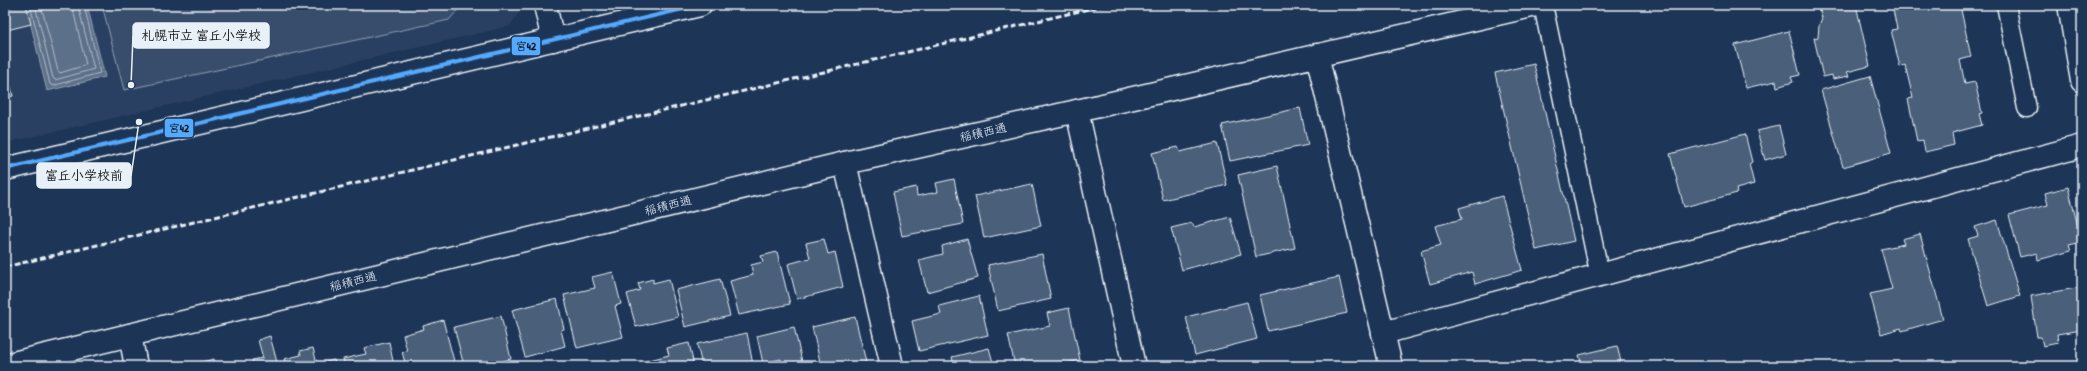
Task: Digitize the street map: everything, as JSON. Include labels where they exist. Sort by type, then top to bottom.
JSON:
[{"type":"street","points":[[545,5],[553,40]]},
{"type":"street","points":[[5,169],[700,5]]},
{"type":"street","name":"稲積西通","points":[[5,365],[845,163],[1536,5]]},
{"type":"street","points":[[2069,5],[2082,81]]},
{"type":"street","points":[[1317,56],[1391,366]]},
{"type":"street","points":[[1077,111],[1134,366]]},
{"type":"street","points":[[1383,333],[2082,146]]},
{"type":"street","points":[[845,163],[892,366]]},
{"type":"street","points":[[130,335],[136,366]]},
{"type":"lane","points":[[1543,5],[1600,276]]},
{"type":"lane","points":[[2006,5],[2027,108]]},
{"type":"shaded area","points":[[5,5],[524,5],[510,26],[5,143]]},
{"type":"shaded area","points":[[102,5],[462,5],[449,20],[124,90]]},
{"type":"water","points":[[26,5],[87,5],[105,77],[47,91]]},
{"type":"building","points":[[5,5],[26,5],[31,24],[7,30]]},
{"type":"building","points":[[1818,5],[1856,5],[1870,66],[1847,72],[1849,76],[1833,79],[1832,75],[1823,77],[1814,38],[1818,37],[1819,25],[1822,18]]},
{"type":"building","points":[[1892,5],[1960,5],[1971,57],[1960,60],[1965,84],[1975,82],[1982,113],[1979,114],[1982,125],[1952,133],[1954,145],[1925,152],[1923,140],[1917,141],[1908,99],[1913,98],[1905,65],[1900,67],[1891,30],[1897,29]]},
{"type":"building","points":[[1789,31],[1800,75],[1791,77],[1793,82],[1777,87],[1776,81],[1746,88],[1735,45]]},
{"type":"building","points":[[5,61],[13,96],[5,98]]},
{"type":"building","points":[[1534,64],[1574,241],[1536,250],[1495,73]]},
{"type":"building","points":[[1870,76],[1891,153],[1843,167],[1821,90]]},
{"type":"building","points":[[1300,108],[1308,145],[1230,161],[1222,125]]},
{"type":"building","points":[[1779,126],[1786,154],[1765,160],[1757,131]]},
{"type":"building","points":[[1745,134],[1752,162],[1749,164],[1754,184],[1736,189],[1737,193],[1684,207],[1670,154]]},
{"type":"building","points":[[1217,143],[1227,185],[1163,200],[1152,153],[1178,147],[1180,152]]},
{"type":"building","points":[[1277,166],[1295,248],[1256,257],[1238,175]]},
{"type":"building","points":[[954,179],[963,224],[902,236],[893,192],[916,187],[917,196],[938,192],[936,183]]},
{"type":"building","points":[[1032,184],[1041,226],[984,238],[975,196]]},
{"type":"building","points":[[2068,187],[2082,242],[2069,245],[2071,251],[2038,260],[2037,253],[2020,257],[2009,215],[2048,205],[2045,193]]},
{"type":"building","points":[[1502,196],[1522,270],[1475,284],[1472,272],[1430,284],[1421,251],[1441,245],[1435,226],[1462,219],[1459,208]]},
{"type":"building","points":[[1230,217],[1241,254],[1182,270],[1171,228],[1192,223],[1194,227]]},
{"type":"building","points":[[1997,220],[2020,296],[1988,306],[1968,239],[1978,236],[1975,227]]},
{"type":"building","points":[[1920,234],[1943,319],[1902,331],[1901,328],[1881,334],[1870,294],[1892,289],[1881,249],[1904,244],[1902,239]]},
{"type":"building","points":[[824,239],[828,254],[835,252],[843,287],[797,299],[788,264],[810,258],[806,243]]},
{"type":"building","points":[[967,239],[978,278],[927,292],[919,260],[943,254],[942,246]]},
{"type":"building","points":[[777,252],[790,304],[739,315],[730,281],[753,275],[751,265],[763,262],[761,256]]},
{"type":"building","points":[[1042,254],[1051,299],[998,311],[988,265]]},
{"type":"building","points":[[613,272],[621,304],[615,306],[623,337],[577,348],[564,295],[595,288],[592,277]]},
{"type":"building","points":[[1339,277],[1347,313],[1268,331],[1260,295]]},
{"type":"building","points":[[653,279],[653,283],[669,279],[678,317],[636,327],[627,294],[640,290],[638,283]]},
{"type":"building","points":[[720,279],[730,316],[685,327],[676,290]]},
{"type":"building","points":[[2082,287],[2082,330],[2057,334],[2058,343],[2043,346],[2041,337],[2037,337],[2031,296]]},
{"type":"building","points":[[979,296],[988,335],[919,351],[912,321],[941,314],[939,306]]},
{"type":"building","points":[[557,299],[564,329],[561,330],[565,346],[525,357],[512,310]]},
{"type":"building","points":[[1247,302],[1257,339],[1195,355],[1186,317]]},
{"type":"building","points":[[1069,308],[1080,360],[1054,366],[1015,366],[1008,335],[1050,326],[1047,313]]},
{"type":"building","points":[[501,316],[511,359],[482,366],[464,366],[454,327]]},
{"type":"building","points":[[855,317],[866,362],[848,366],[821,366],[812,327]]},
{"type":"building","points":[[443,320],[455,365],[406,366],[402,352],[407,351],[403,335],[424,329],[423,326]]},
{"type":"building","points":[[794,327],[803,366],[783,366],[781,359],[763,363],[757,336]]},
{"type":"building","points":[[747,333],[753,365],[702,366],[697,344]]},
{"type":"building","points":[[270,336],[278,366],[247,366],[253,364],[252,360],[263,358],[258,340]]},
{"type":"building","points":[[389,342],[394,366],[345,366],[343,359],[366,354],[364,348]]},
{"type":"building","points":[[689,343],[694,366],[643,366],[642,362],[669,355],[667,348]]},
{"type":"building","points":[[1617,346],[1622,366],[1582,366],[1579,355]]},
{"type":"building","points":[[313,348],[317,364],[334,360],[336,366],[286,366],[284,359],[301,355],[300,351]]},
{"type":"building","points":[[989,348],[994,366],[954,366],[952,357]]},
{"type":"building","points":[[214,359],[216,366],[189,366],[189,365]]},
{"type":"building","points":[[2027,360],[2029,366],[2003,366]]},
{"type":"building","points":[[1548,362],[1549,366],[1529,366]]},
{"type":"railway","points":[[5,267],[1105,5]]},
{"type":"transit line","name":"宮42","points":[[5,169],[700,5]]},
{"type":"place","name":"札幌市立 富丘小学校","points":[[131,85]]},
{"type":"place","name":"富丘小学校前","points":[[139,122]]}]
